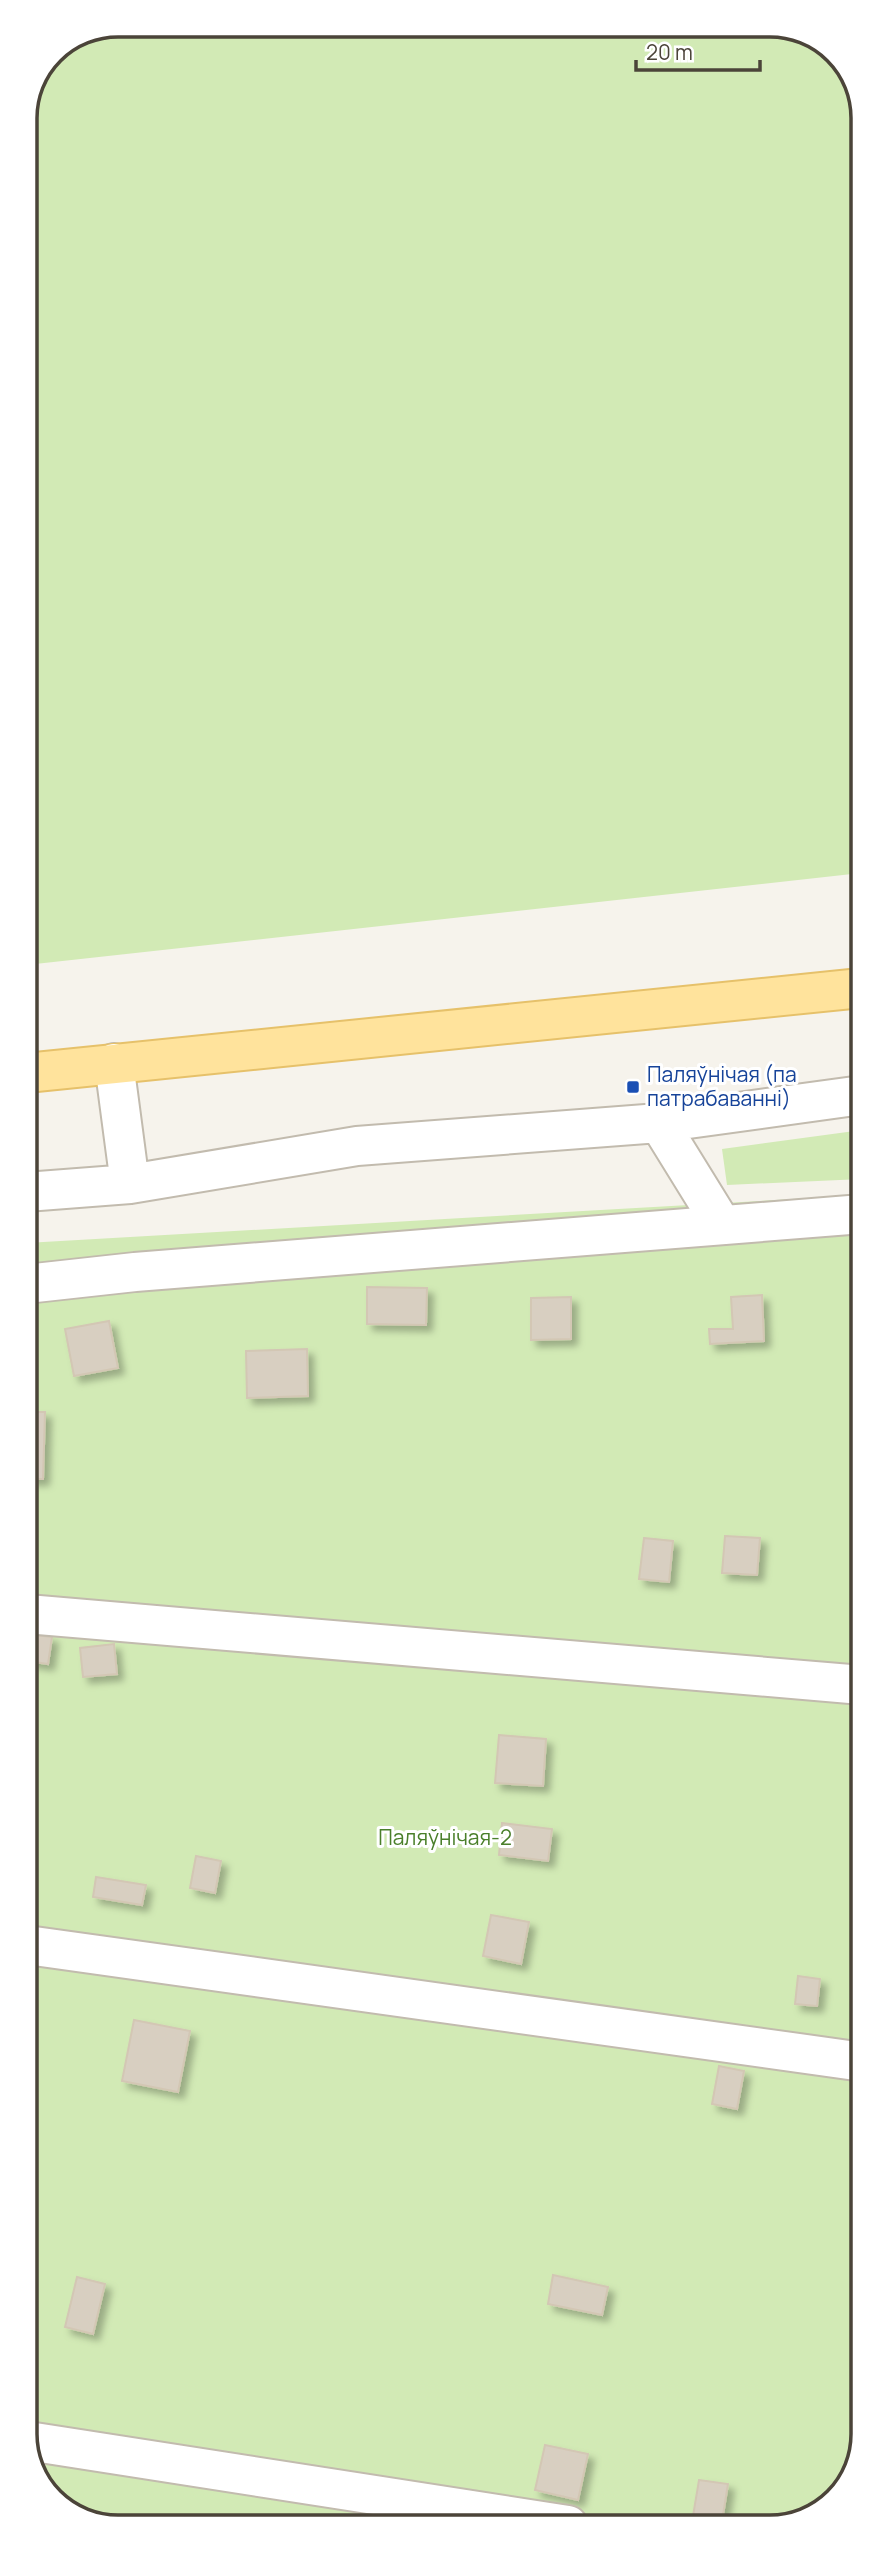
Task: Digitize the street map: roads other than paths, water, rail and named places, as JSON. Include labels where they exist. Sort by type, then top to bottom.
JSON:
[{"type":"main road","points":[[37,1072],[851,989]]},
{"type":"lane","points":[[114,1063],[130,1184]]},
{"type":"lane","points":[[37,1191],[130,1184],[357,1146],[659,1123],[851,1097]]},
{"type":"lane","points":[[659,1123],[722,1225]]},
{"type":"lane","points":[[37,1283],[135,1272],[851,1215]]},
{"type":"lane","points":[[37,1615],[851,1684]]},
{"type":"lane","points":[[37,1946],[851,2060]]},
{"type":"lane","points":[[37,2442],[504,2515]]},
{"type":"place","name":"Паляўнічая (па патрабаванні)","points":[[633,1087]]},
{"type":"park label","name":"Паляўнічая-2","points":[[445,1838]]}]
